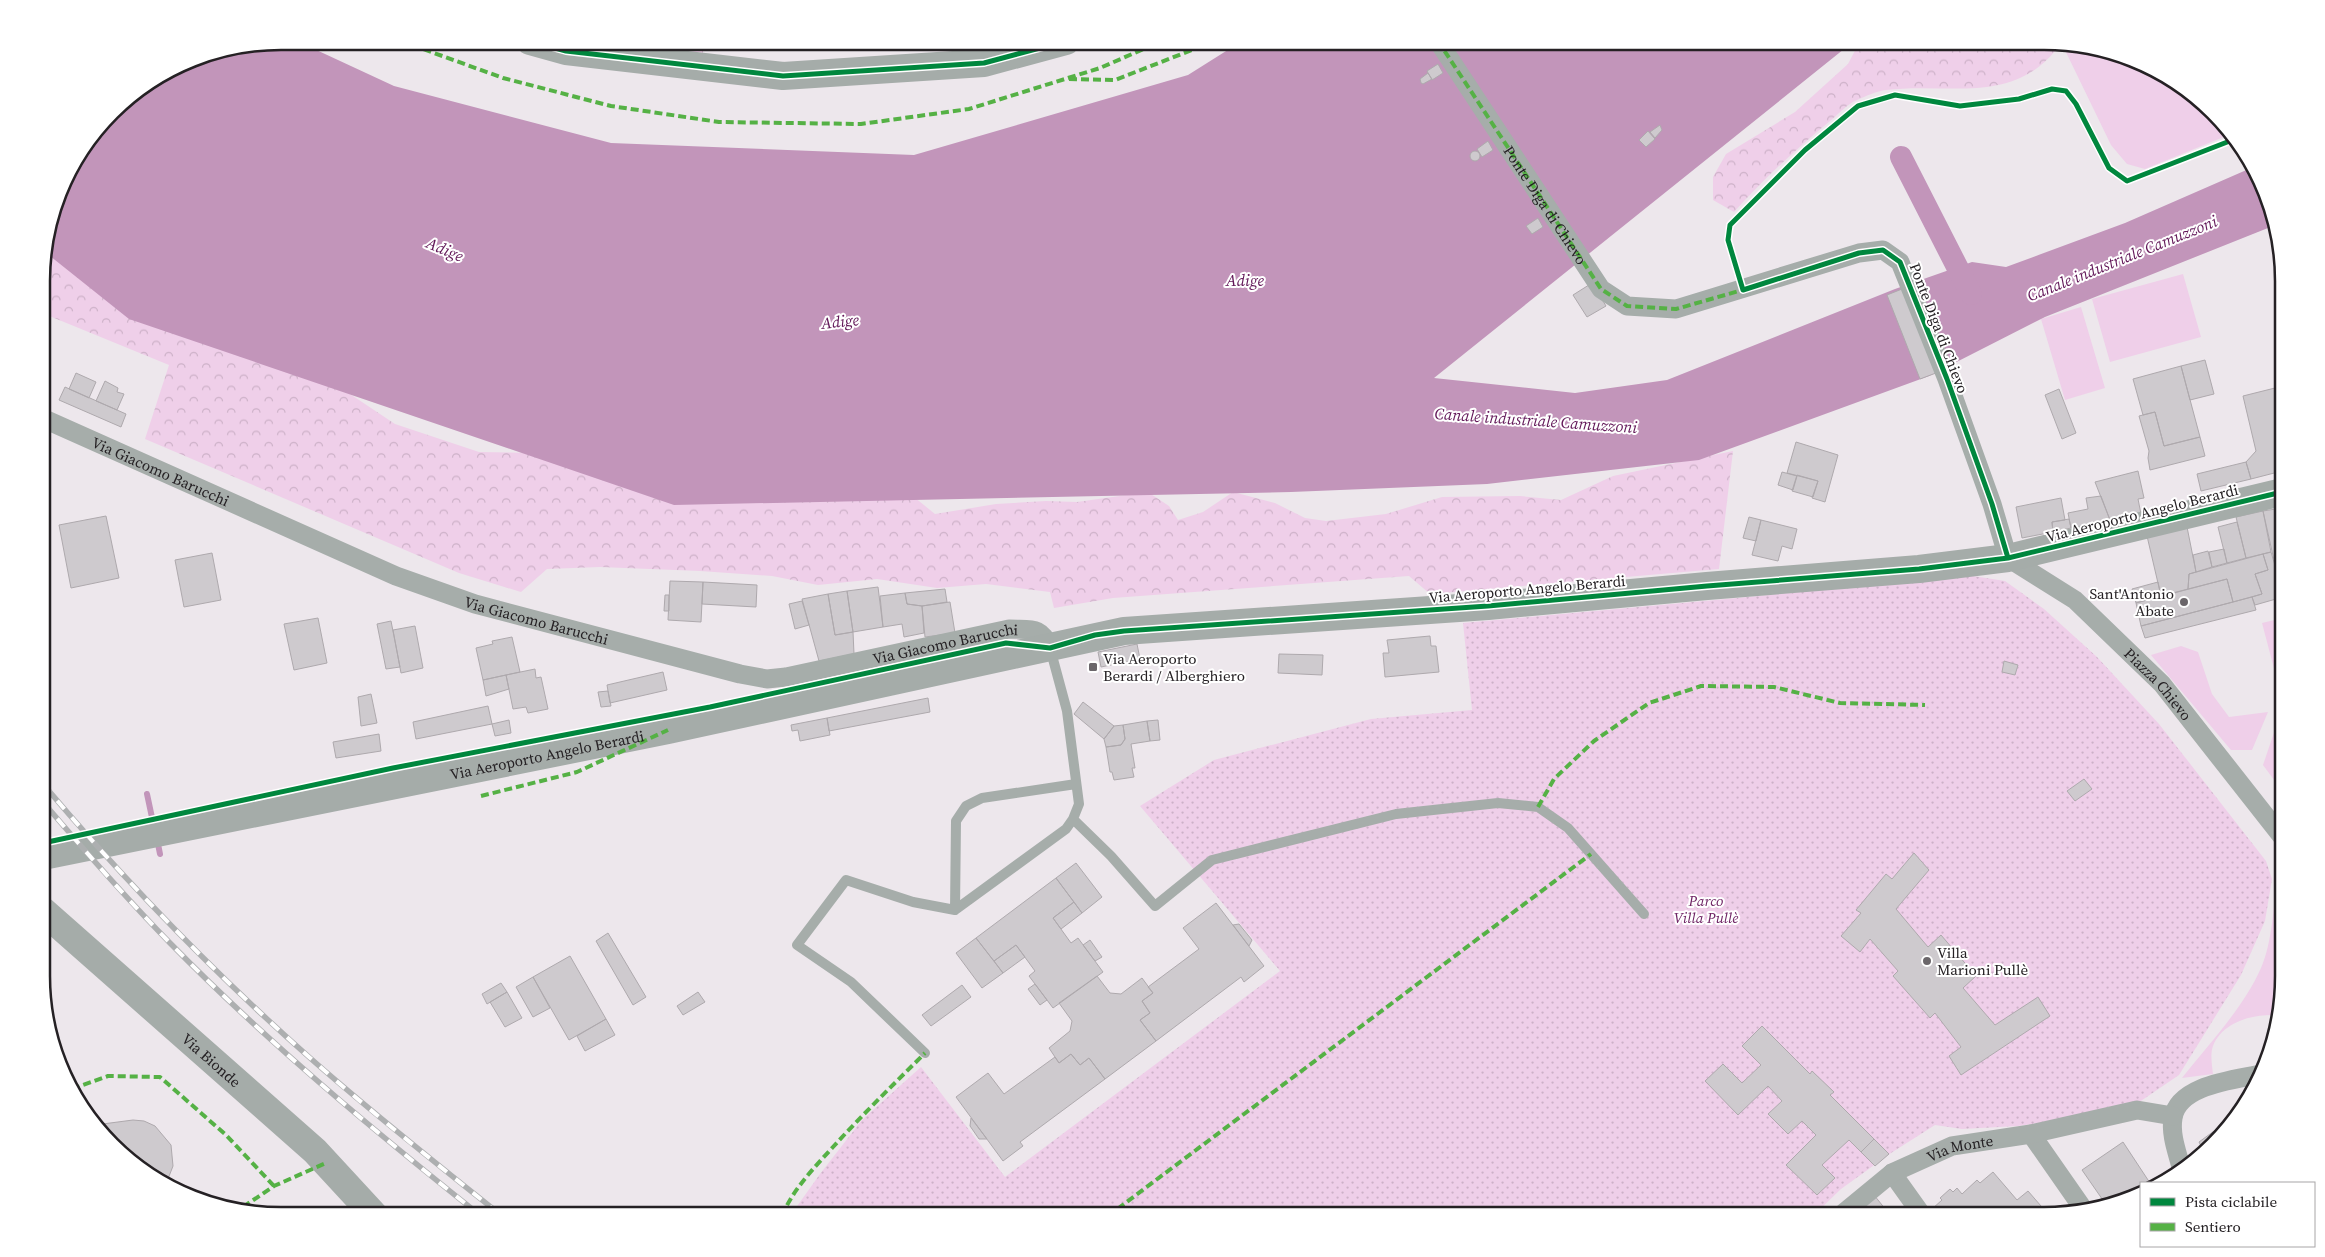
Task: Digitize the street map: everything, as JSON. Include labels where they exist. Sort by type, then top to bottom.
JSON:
[{"type":"street","points":[[562,50],[784,76],[984,63],[1032,50]]},
{"type":"street","name":"Ponte Diga di Chievo","points":[[1444,50],[1601,289],[1627,306],[1676,309],[1859,253],[1883,250],[1900,262],[1947,380],[1992,504],[2008,558]]},
{"type":"street","name":"Via Giacomo Barucchi","points":[[50,422],[396,576],[475,604],[740,674],[767,679],[786,677],[1009,629],[1036,630],[1046,636],[1050,648]]},
{"type":"street","name":"Via Aeroporto Angelo Berardi","points":[[50,855],[668,730],[1050,648],[1095,635],[1124,631],[1488,606],[1918,569],[2008,558],[2275,494]]},
{"type":"street","name":"Piazza Chievo","points":[[2008,558],[2075,600],[2162,684],[2275,828]]},
{"type":"street","name":"Via Bionde","points":[[50,917],[315,1151],[367,1207]]},
{"type":"street","points":[[2180,1162],[2172,1128],[2173,1116],[2184,1096],[2198,1089],[2252,1076]]},
{"type":"street","name":"Via Monte","points":[[1851,1207],[1892,1173],[1952,1146],[2032,1134],[2137,1110],[2173,1116]]},
{"type":"street","points":[[2032,1134],[2080,1204]]},
{"type":"street","points":[[1892,1173],[1916,1207]]},
{"type":"lane","points":[[925,1053],[851,982],[797,945],[846,880],[913,902],[956,910],[1066,829],[1073,819],[1079,804],[1067,711],[1050,648]]},
{"type":"lane","points":[[956,910],[956,821],[966,806],[982,798],[1076,784]]},
{"type":"lane","points":[[1073,819],[1111,856],[1155,906],[1212,860],[1396,814],[1498,803],[1538,808],[1568,828],[1644,914]]},
{"type":"green space","points":[[682,50],[703,50],[703,53]]},
{"type":"green space","points":[[1855,50],[2056,50],[2038,67],[2019,79],[1998,85],[1977,88],[1886,90],[1860,98],[1846,107],[1793,153],[1734,212],[1713,200],[1713,177],[1726,154],[1795,112],[1848,64]]},
{"type":"green space","points":[[2065,51],[2089,54],[2118,62],[2159,81],[2196,107],[2224,137],[2145,169],[2127,164],[2111,145]]},
{"type":"green space","points":[[54,239],[302,362],[395,424],[479,452],[541,453],[903,488],[935,514],[996,504],[1046,501],[1077,502],[1148,492],[1169,506],[1178,520],[1203,512],[1233,492],[1275,503],[1305,518],[1326,521],[1386,514],[1442,497],[1520,496],[1561,500],[1613,476],[1733,451],[1719,569],[1430,594],[1409,576],[1113,598],[1054,608],[1050,592],[986,584],[937,588],[877,579],[818,585],[772,576],[600,567],[547,569],[521,592],[459,573],[145,439],[169,365],[50,316],[50,266]]},
{"type":"green space","points":[[2183,274],[2201,337],[2110,362],[2092,299]]},
{"type":"green space","points":[[2081,307],[2105,388],[2065,400],[2041,319]]},
{"type":"green space","name":"Parco Villa Pullè","points":[[1954,573],[2005,581],[2044,609],[2097,657],[2159,724],[2266,861],[2272,879],[2265,921],[2241,975],[2179,1075],[2132,1107],[2099,1114],[2018,1126],[1962,1129],[1935,1125],[1891,1153],[1841,1189],[1822,1207],[796,1207],[862,1120],[921,1067],[1005,1177],[1280,971],[1140,806],[1214,760],[1371,719],[1472,710],[1463,623],[1759,596]]},
{"type":"green space","points":[[2275,620],[2275,672],[2262,623]]},
{"type":"green space","points":[[2181,646],[2198,652],[2212,694],[2229,717],[2268,712],[2252,750],[2231,750],[2151,655]]},
{"type":"green space","points":[[2275,730],[2275,781],[2263,765]]},
{"type":"green space","points":[[2275,900],[2275,991],[2272,1015],[2247,1018],[2230,1026],[2217,1038],[2213,1046],[2211,1056],[2213,1074],[2182,1078],[2214,1039],[2254,983],[2265,958]]},
{"type":"water","name":"Adige","points":[[266,50],[316,50],[394,86],[611,143],[914,155],[1188,75],[1228,50],[1843,50],[1434,378],[1575,393],[1667,380],[1895,289],[1972,262],[2006,267],[2125,223],[2246,170],[2263,207],[2269,228],[2045,317],[1929,376],[1699,460],[1487,484],[1291,492],[674,505],[129,319],[51,257],[54,236],[62,207],[74,179],[89,153],[107,129],[129,107],[153,89],[179,74],[207,62],[236,54]]},
{"type":"building","points":[[1438,64],[1443,73],[1432,80],[1427,71]]},
{"type":"building","points":[[1428,73],[1432,79],[1423,84],[1421,83],[1420,79]]},
{"type":"building","points":[[1660,125],[1662,130],[1655,138],[1650,132]]},
{"type":"building","points":[[1648,131],[1655,139],[1646,147],[1639,140]]},
{"type":"building","points":[[1488,141],[1493,150],[1482,157],[1477,149]]},
{"type":"building","points":[[1475,151],[1480,156],[1475,161],[1470,156]]},
{"type":"building","points":[[1538,218],[1543,227],[1532,234],[1526,226]]},
{"type":"building","points":[[1592,283],[1606,306],[1587,317],[1573,295]]},
{"type":"building","points":[[1902,289],[1936,373],[1920,379],[1887,295]]},
{"type":"building","points":[[2205,360],[2214,394],[2190,400],[2181,366]]},
{"type":"building","points":[[2181,366],[2200,437],[2164,446],[2155,412],[2143,415],[2133,379]]},
{"type":"building","points":[[76,373],[96,382],[89,398],[69,389]]},
{"type":"building","points":[[105,381],[118,388],[117,392],[124,394],[117,410],[96,401]]},
{"type":"building","points":[[65,387],[126,414],[121,427],[59,400]]},
{"type":"building","points":[[2275,388],[2275,473],[2251,479],[2246,462],[2256,451],[2243,396]]},
{"type":"building","points":[[2059,389],[2076,433],[2062,439],[2045,395]]},
{"type":"building","points":[[2155,412],[2164,446],[2200,437],[2205,456],[2150,470],[2149,451],[2139,416]]},
{"type":"building","points":[[1796,442],[1838,455],[1825,502],[1812,498],[1818,481],[1787,473]]},
{"type":"building","points":[[2246,462],[2251,479],[2201,491],[2197,474]]},
{"type":"building","points":[[2138,471],[2144,498],[2138,499],[2141,514],[2110,520],[2095,482]]},
{"type":"building","points":[[1782,472],[1797,476],[1793,490],[1778,485]]},
{"type":"building","points":[[1797,475],[1818,481],[1813,497],[1792,491]]},
{"type":"building","points":[[2101,496],[2110,520],[2071,528],[2068,513],[2088,509],[2086,498]]},
{"type":"building","points":[[2061,498],[2065,520],[2052,522],[2053,532],[2022,538],[2016,507]]},
{"type":"building","points":[[2275,509],[2275,565],[2263,511]]},
{"type":"building","points":[[2263,511],[2271,552],[2246,558],[2236,517]]},
{"type":"building","points":[[106,516],[119,578],[71,588],[59,525]]},
{"type":"building","points":[[1749,517],[1761,520],[1756,541],[1743,538]]},
{"type":"building","points":[[2069,519],[2071,528],[2053,532],[2052,522]]},
{"type":"building","points":[[1761,520],[1797,529],[1792,549],[1782,546],[1778,561],[1752,555]]},
{"type":"building","points":[[2237,522],[2246,558],[2227,563],[2218,527]]},
{"type":"building","points":[[2187,527],[2196,572],[2189,574],[2188,589],[2161,596],[2147,536]]},
{"type":"building","points":[[2224,549],[2227,563],[2212,567],[2209,552]]},
{"type":"building","points":[[2208,551],[2212,567],[2196,572],[2193,555]]},
{"type":"building","points":[[2271,552],[2275,566],[2275,599],[2255,605],[2252,597],[2262,594],[2255,574],[2268,570],[2263,554]]},
{"type":"building","points":[[212,553],[221,600],[184,607],[175,560]]},
{"type":"building","points":[[2263,554],[2268,570],[2255,574],[2262,594],[2233,602],[2227,579],[2188,589],[2189,574]]},
{"type":"building","name":"Sant'Antonio Abate","points":[[2227,579],[2233,602],[2141,626],[2136,603]]},
{"type":"building","points":[[670,581],[703,582],[701,622],[668,620]]},
{"type":"building","points":[[703,582],[757,585],[756,607],[702,604]]},
{"type":"building","points":[[2158,582],[2161,596],[2136,603],[2132,589]]},
{"type":"building","points":[[878,587],[883,627],[853,632],[847,591]]},
{"type":"building","points":[[945,589],[947,602],[922,606],[907,604],[905,593]]},
{"type":"building","points":[[847,591],[853,632],[835,635],[828,594]]},
{"type":"building","points":[[905,593],[907,604],[922,606],[924,633],[904,637],[902,624],[883,627],[880,596]]},
{"type":"building","points":[[828,594],[835,635],[853,632],[854,654],[819,661],[802,599]]},
{"type":"building","points":[[665,595],[669,595],[669,611],[664,611]]},
{"type":"building","points":[[2252,597],[2256,610],[2145,638],[2141,626]]},
{"type":"building","points":[[802,601],[809,625],[795,629],[789,604]]},
{"type":"building","points":[[950,602],[955,633],[925,637],[922,606]]},
{"type":"building","points":[[318,618],[327,663],[294,670],[284,624]]},
{"type":"building","points":[[391,621],[400,667],[386,669],[377,624]]},
{"type":"building","points":[[415,626],[423,668],[401,673],[393,630]]},
{"type":"building","points":[[1430,636],[1431,646],[1436,646],[1439,672],[1385,677],[1383,653],[1389,653],[1387,640]]},
{"type":"building","points":[[512,637],[520,672],[483,680],[476,648],[493,644],[492,641]]},
{"type":"building","points":[[1137,644],[1140,659],[1101,667],[1098,652]]},
{"type":"building","points":[[1279,654],[1323,655],[1322,675],[1278,673]]},
{"type":"building","points":[[2004,661],[2018,665],[2015,675],[2002,672]]},
{"type":"building","points":[[535,669],[536,678],[541,677],[548,709],[528,713],[526,707],[513,709],[506,675]]},
{"type":"building","points":[[663,672],[667,690],[610,703],[607,685]]},
{"type":"building","points":[[506,675],[509,689],[486,696],[483,680]]},
{"type":"building","points":[[608,691],[611,706],[601,707],[598,692]]},
{"type":"building","points":[[371,694],[377,723],[361,726],[358,697]]},
{"type":"building","points":[[928,698],[930,712],[829,731],[827,718]]},
{"type":"building","points":[[1083,702],[1114,726],[1104,739],[1074,714]]},
{"type":"building","points":[[488,706],[492,724],[416,739],[413,722]]},
{"type":"building","points":[[827,718],[830,735],[800,741],[798,730],[792,731],[791,725]]},
{"type":"building","points":[[509,720],[511,733],[495,736],[492,724]]},
{"type":"building","points":[[1158,720],[1160,740],[1150,741],[1147,721]]},
{"type":"building","points":[[1147,721],[1150,741],[1131,744],[1135,768],[1132,768],[1134,777],[1114,780],[1112,772],[1110,772],[1106,747],[1121,745],[1125,739],[1123,725]]},
{"type":"building","points":[[1123,725],[1125,739],[1121,745],[1106,747],[1104,739],[1114,726]]},
{"type":"building","points":[[379,734],[381,751],[336,758],[333,742]]},
{"type":"building","points":[[2084,779],[2092,789],[2075,801],[2067,791]]},
{"type":"building","name":"Villa Marioni Pullè","points":[[1914,853],[1929,870],[1896,909],[1928,947],[1941,935],[1976,976],[1963,988],[1995,1025],[2038,997],[2050,1016],[1961,1075],[1949,1056],[1961,1047],[1935,1013],[1930,1018],[1893,976],[1898,971],[1870,939],[1860,952],[1841,936],[1861,913],[1856,910],[1886,874],[1892,879]]},
{"type":"building","points":[[1076,863],[1102,897],[1082,913],[1056,878]]},
{"type":"building","points":[[1056,878],[1074,902],[1053,918],[1071,943],[1078,938],[1103,972],[1053,1008],[1029,976],[1035,971],[1016,945],[994,961],[976,938]]},
{"type":"building","points":[[1074,902],[1082,913],[1061,929],[1053,918]]},
{"type":"building","points":[[1216,903],[1264,966],[1244,982],[1241,977],[1156,1041],[1140,1020],[1150,1013],[1142,1001],[1153,993],[1148,987],[1199,949],[1183,928]]},
{"type":"building","points":[[1239,924],[1252,940],[1249,946],[1233,925]]},
{"type":"building","points":[[608,933],[646,997],[633,1005],[596,941]]},
{"type":"building","points":[[976,938],[1003,973],[982,988],[956,953]]},
{"type":"building","points":[[1090,940],[1102,957],[1095,961],[1083,945]]},
{"type":"building","points":[[1016,945],[1025,957],[1003,973],[994,961]]},
{"type":"building","points":[[570,956],[606,1019],[569,1040],[533,977]]},
{"type":"building","points":[[1097,976],[1110,993],[1121,994],[1142,978],[1153,993],[1142,1001],[1150,1013],[1140,1020],[1156,1041],[1105,1079],[1089,1058],[1080,1065],[1071,1054],[1059,1063],[1049,1048],[1070,1031],[1072,1021],[1059,1003]]},
{"type":"building","points":[[533,977],[550,1008],[533,1017],[516,987]]},
{"type":"building","points":[[501,983],[507,992],[487,1004],[482,994]]},
{"type":"building","points":[[1035,984],[1047,1000],[1040,1005],[1028,989]]},
{"type":"building","points":[[962,985],[971,997],[931,1026],[922,1015]]},
{"type":"building","points":[[507,992],[522,1018],[505,1027],[490,1002]]},
{"type":"building","points":[[698,992],[705,1002],[683,1015],[677,1006]]},
{"type":"building","points":[[606,1019],[615,1035],[585,1051],[577,1036]]},
{"type":"building","points":[[1762,1026],[1810,1074],[1812,1071],[1834,1092],[1830,1095],[1874,1139],[1861,1152],[1849,1140],[1822,1165],[1835,1178],[1817,1195],[1786,1165],[1816,1135],[1802,1121],[1788,1134],[1768,1114],[1782,1101],[1768,1086],[1738,1115],[1705,1081],[1723,1064],[1742,1083],[1761,1065],[1742,1046]]},
{"type":"building","points":[[1071,1054],[1080,1065],[1089,1058],[1105,1079],[1020,1142],[1023,1146],[1003,1161],[956,1097],[988,1073],[1004,1094],[1055,1057],[1059,1063]]},
{"type":"building","points":[[971,1118],[987,1139],[979,1139],[970,1126]]},
{"type":"building","points":[[133,1120],[144,1121],[155,1126],[171,1145],[173,1166],[169,1177],[129,1150],[104,1124]]},
{"type":"building","points":[[2217,1129],[2201,1145],[2199,1142]]},
{"type":"building","points":[[1874,1139],[1889,1154],[1875,1166],[1861,1152]]},
{"type":"building","points":[[2123,1142],[2149,1181],[2140,1182],[2140,1186],[2102,1199],[2082,1170]]},
{"type":"building","points":[[1993,1172],[2017,1200],[2028,1191],[2041,1206],[1934,1207],[1942,1200],[1940,1198],[1950,1189],[1953,1192],[1957,1188],[1962,1194],[1977,1180],[1980,1183]]},
{"type":"building","points":[[1874,1195],[1884,1207],[1859,1207]]},
{"type":"waterway","name":"Canale industriale Camuzzoni","points":[[1901,157],[1971,294]]},
{"type":"waterway","points":[[147,794],[154,827]]},
{"type":"waterway","points":[[157,839],[160,854]]},
{"type":"railway","points":[[50,792],[138,891],[239,993],[356,1098],[491,1207]]},
{"type":"railway","points":[[50,810],[105,874],[154,926],[244,1015],[360,1118],[470,1207]]},
{"type":"marked path","points":[[426,50],[503,78],[611,106],[719,122],[861,124],[969,109],[1100,68],[1141,50]]},
{"type":"marked path","points":[[1069,79],[1115,80],[1192,50]]},
{"type":"marked path","points":[[1444,50],[1601,289],[1627,306],[1676,309],[1746,289]]},
{"type":"marked path","points":[[1538,807],[1554,779],[1594,741],[1649,703],[1701,686],[1774,687],[1840,703],[1925,705]]},
{"type":"marked path","points":[[481,796],[577,772],[668,730]]},
{"type":"marked path","points":[[1120,1207],[1591,854]]},
{"type":"marked path","points":[[786,1207],[811,1171],[855,1123],[925,1053]]},
{"type":"marked path","points":[[79,1087],[108,1076],[160,1077],[226,1135],[274,1186]]},
{"type":"marked path","points":[[247,1204],[274,1186],[326,1163]]},
{"type":"cycle path","points":[[562,50],[783,76],[984,63],[1032,50]]},
{"type":"cycle path","points":[[2008,558],[1992,504],[1947,379],[1900,262],[1883,250],[1859,253],[1743,290],[1728,240],[1730,225],[1805,150],[1858,106],[1895,95],[1960,106],[2019,99],[2052,89],[2066,91],[2076,104],[2109,168],[2127,181],[2228,142]]},
{"type":"cycle path","points":[[50,842],[393,768],[710,707],[1006,643],[1050,648],[1095,635],[1124,631],[1488,606],[1919,569],[2008,558],[2275,494]]},
{"type":"place","name":"Sant'Antonio Abate","points":[[2184,602]]},
{"type":"place","name":"Via Aeroporto Berardi / Alberghiero","points":[[1093,667]]},
{"type":"place","name":"Villa Marioni Pullè","points":[[1927,961]]}]
